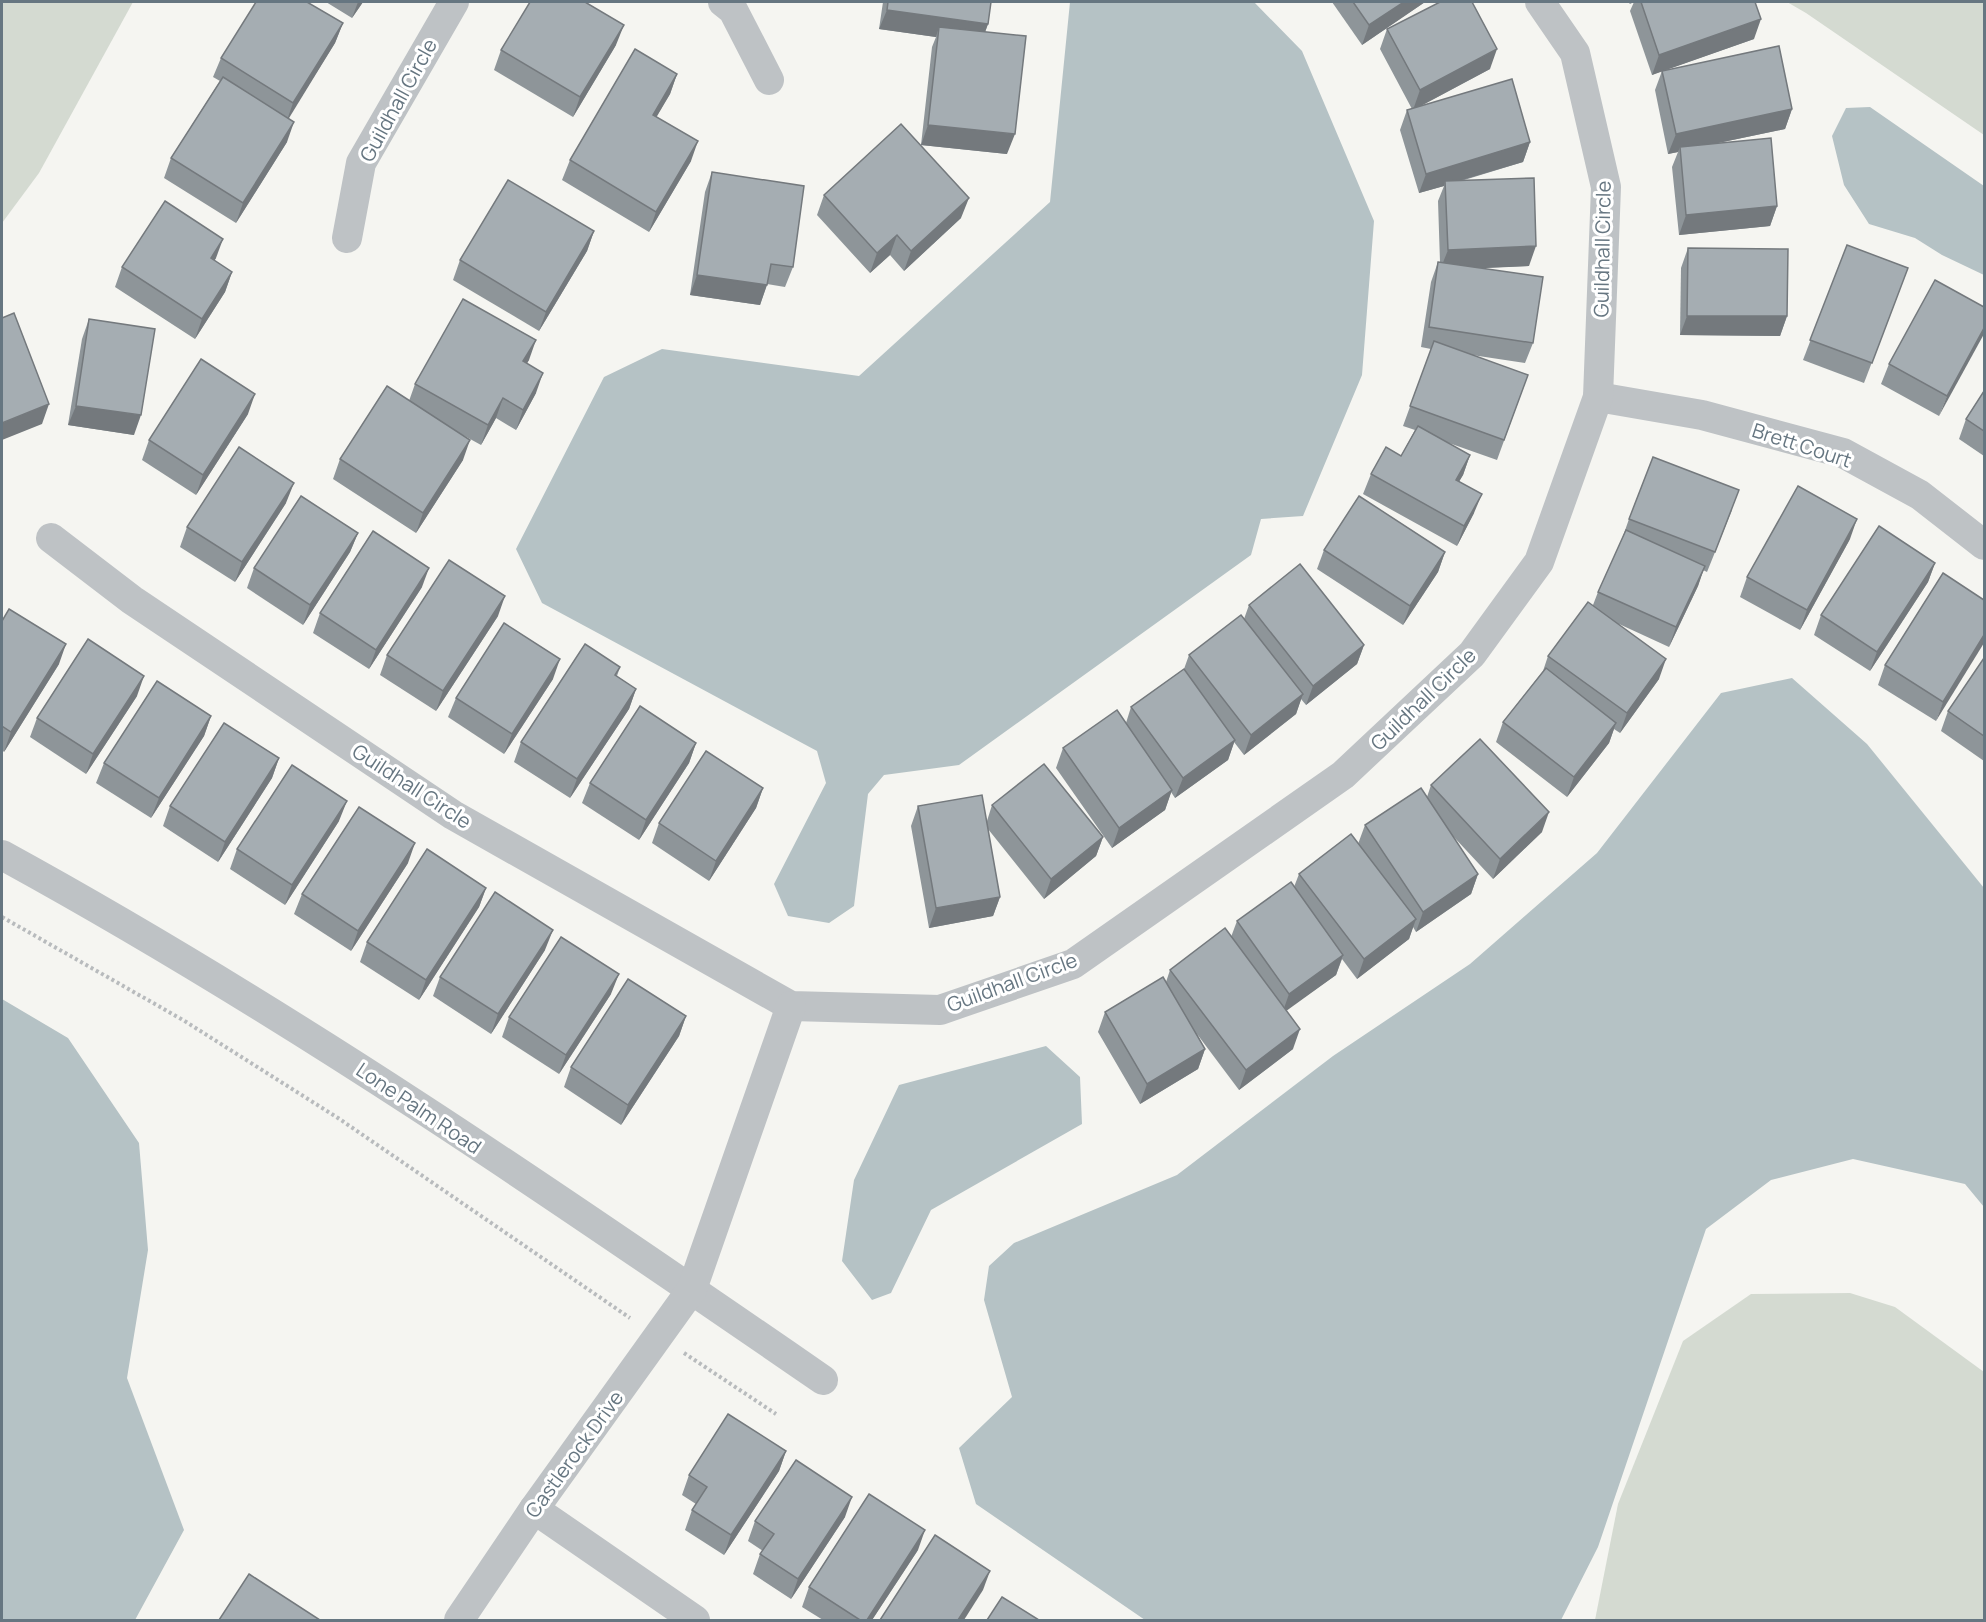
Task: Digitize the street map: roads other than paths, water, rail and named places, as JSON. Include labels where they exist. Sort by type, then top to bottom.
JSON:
[{"type":"street","name":"Guildhall Circle","points":[[347,238],[361,163],[454,2]]},
{"type":"street","points":[[723,2],[733,10],[769,80]]},
{"type":"street","name":"Guildhall Circle","points":[[51,538],[132,600],[453,815],[791,1006],[940,1010],[1073,964],[1343,775],[1472,654],[1539,562],[1598,397],[1606,187],[1575,53],[1539,2]]},
{"type":"street","name":"Brett Court","points":[[1598,397],[1702,415],[1843,453],[1920,495],[1984,545]]},
{"type":"street","name":"Lone Palm Road","points":[[2,855],[315,1038],[823,1380]]},
{"type":"street","points":[[692,1290],[791,1006]]},
{"type":"street","name":"Castlerock Drive","points":[[459,1620],[534,1509],[692,1290]]},
{"type":"street","points":[[534,1509],[696,1620]]}]
